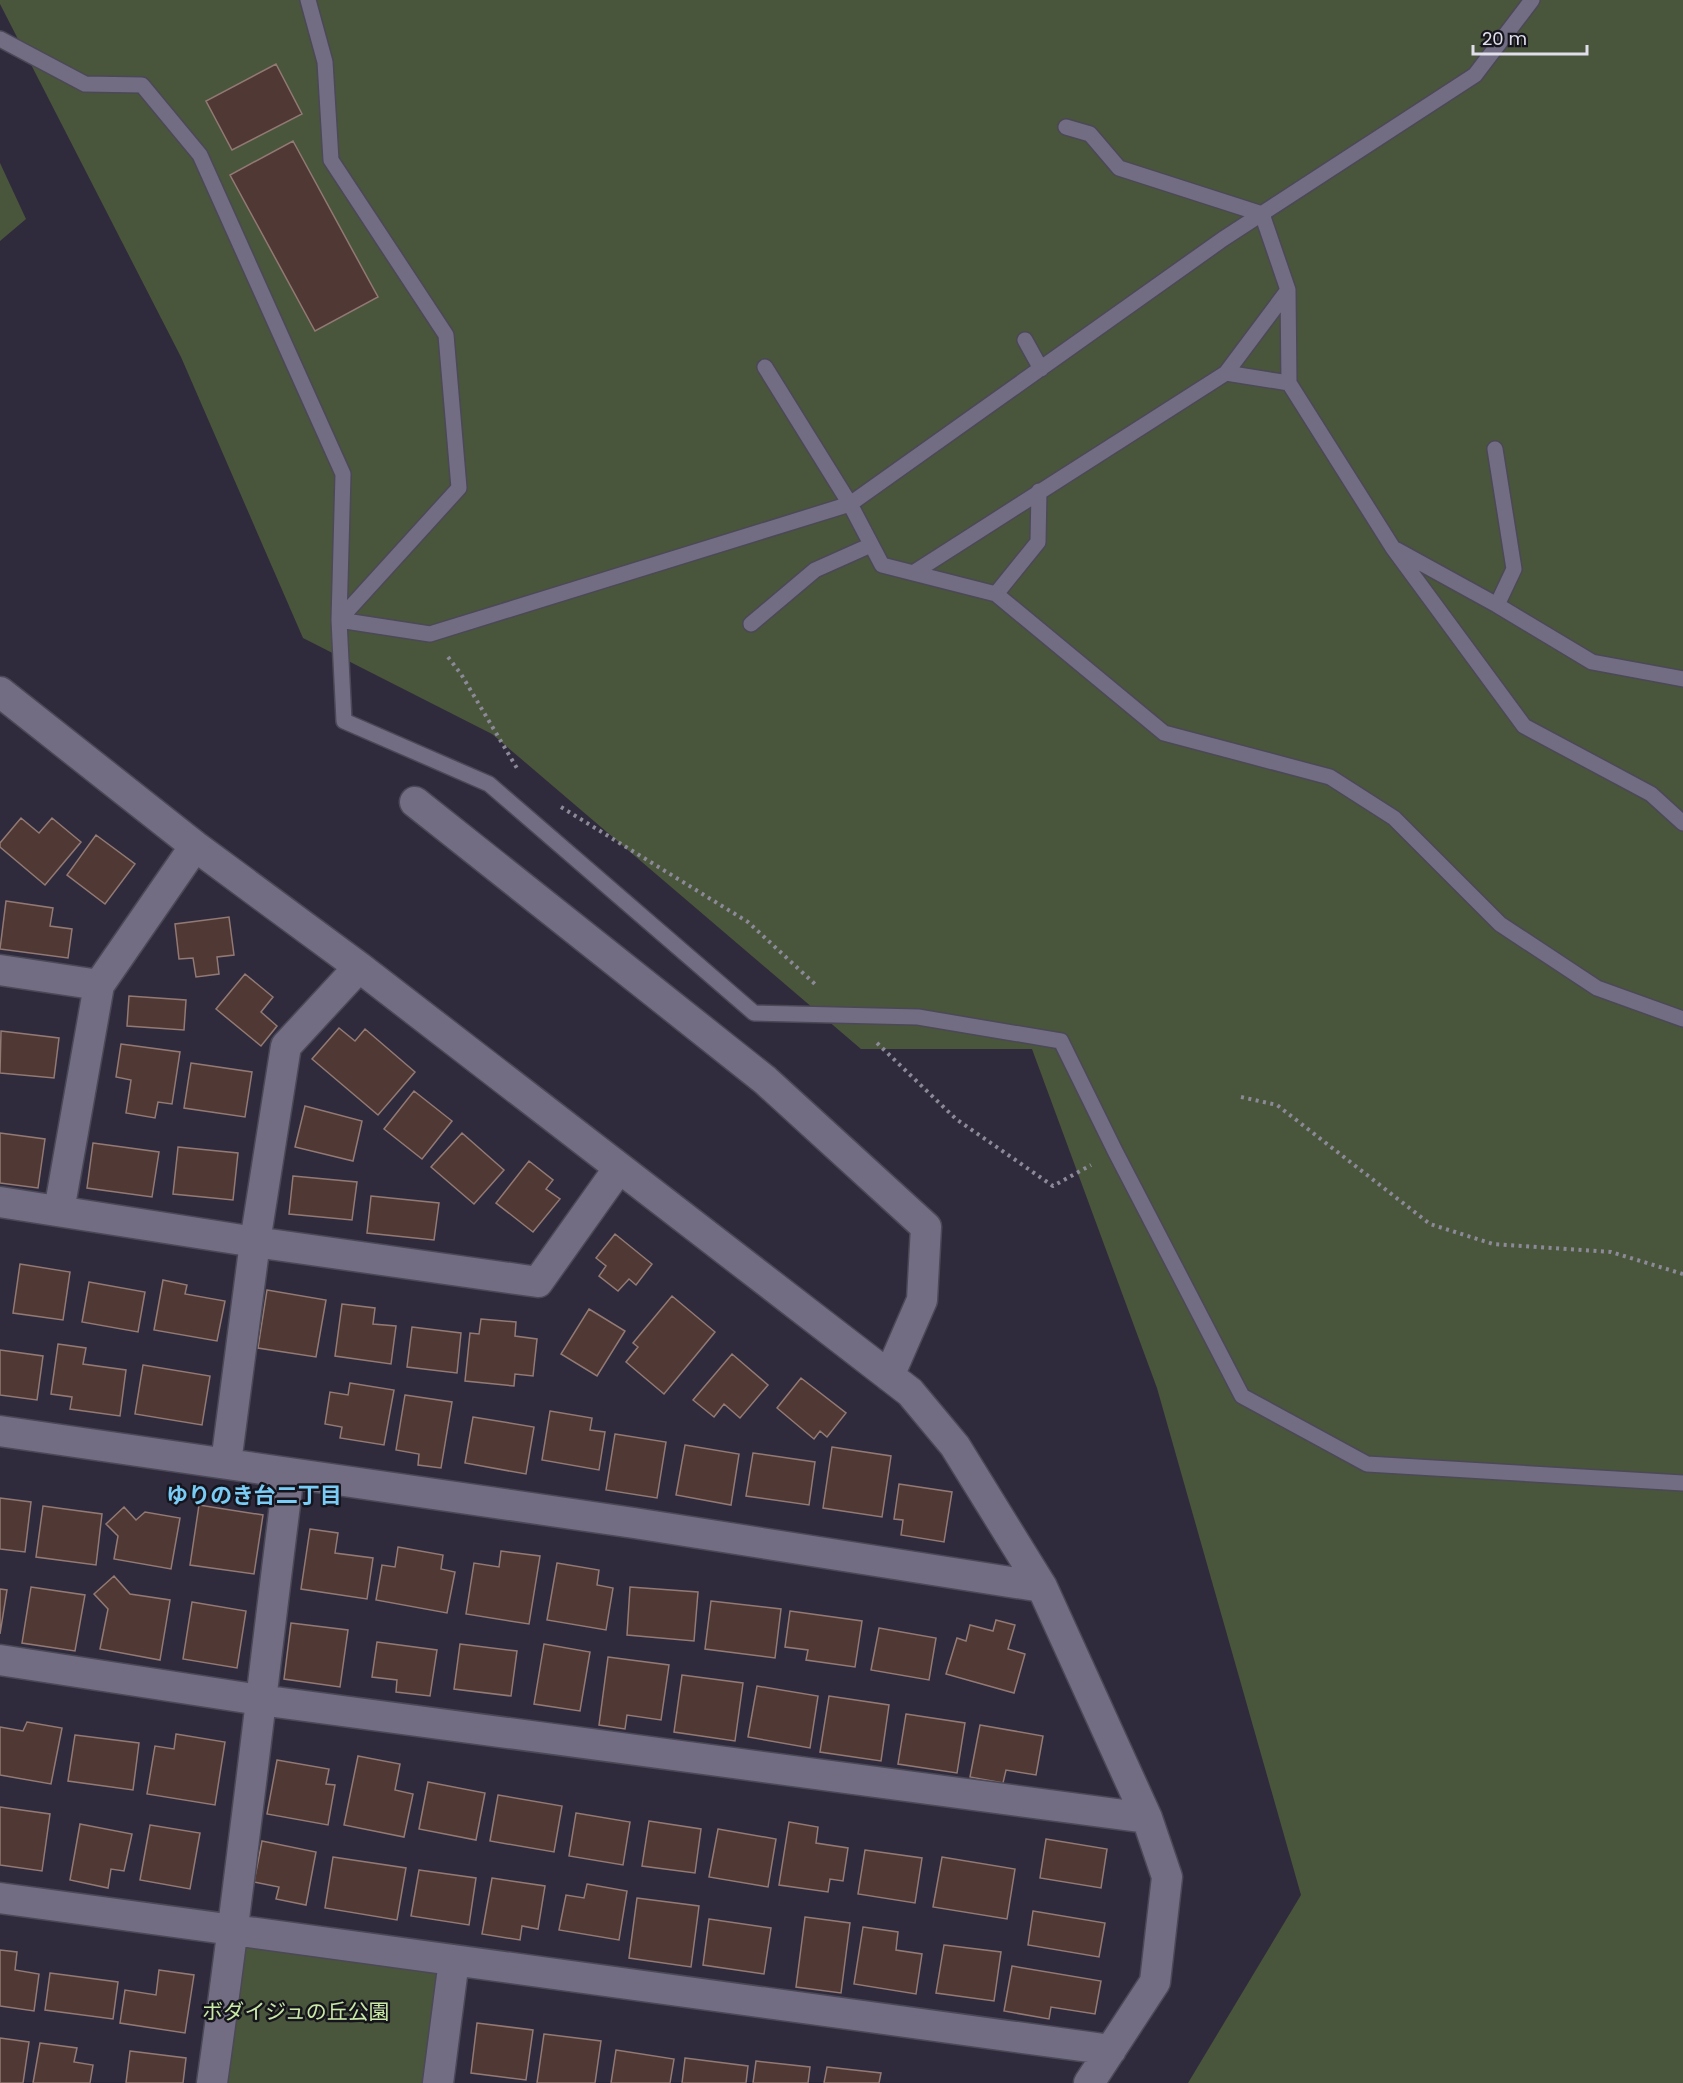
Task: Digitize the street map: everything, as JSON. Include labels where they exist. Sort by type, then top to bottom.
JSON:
[{"type":"street","points":[[0,692],[195,846],[359,967],[910,1392],[955,1446],[1042,1587],[1147,1818],[1167,1877],[1155,1982],[1089,2083]]},
{"type":"street","points":[[415,802],[765,1080],[926,1227],[922,1300],[889,1376]]},
{"type":"street","points":[[59,1211],[99,985],[195,846]]},
{"type":"street","points":[[226,1463],[255,1242],[286,1046],[359,967]]},
{"type":"street","points":[[0,970],[99,985]]},
{"type":"street","points":[[0,1202],[255,1242],[538,1282],[619,1168]]},
{"type":"street","points":[[0,1431],[623,1521],[1042,1587]]},
{"type":"street","points":[[212,2083],[234,1930],[260,1700],[290,1473]]},
{"type":"street","points":[[0,1660],[260,1700],[1147,1818]]},
{"type":"street","points":[[0,1898],[1111,2050]]},
{"type":"street","points":[[438,2083],[454,1960]]},
{"type":"lane","points":[[308,0],[325,62],[331,160],[446,335],[459,489],[339,620]]},
{"type":"lane","points":[[339,620],[430,634],[850,504],[1223,239],[1475,75],[1532,0]]},
{"type":"lane","points":[[0,39],[85,84],[142,85],[200,155],[343,474],[339,620],[344,721],[489,784],[754,1012],[918,1017],[1061,1041],[1115,1151],[1242,1396],[1368,1464],[1683,1483]]},
{"type":"lane","points":[[1066,127],[1090,134],[1119,168],[1262,214]]},
{"type":"lane","points":[[1262,214],[1288,290],[1289,383],[1393,548],[1524,726],[1651,794],[1683,823]]},
{"type":"lane","points":[[913,573],[1226,372],[1288,290]]},
{"type":"lane","points":[[1024,340],[1041,369]]},
{"type":"lane","points":[[765,367],[850,504],[882,565],[996,594],[1164,733],[1330,777],[1394,818],[1500,924],[1597,988],[1683,1019]]},
{"type":"lane","points":[[1226,372],[1289,383]]},
{"type":"lane","points":[[1495,449],[1514,569],[1497,605]]},
{"type":"lane","points":[[996,594],[1038,542],[1039,491]]},
{"type":"lane","points":[[751,624],[815,570],[871,545]]},
{"type":"lane","points":[[1393,548],[1497,605],[1592,662],[1683,679]]},
{"type":"path","points":[[430,634],[461,674],[522,776]]},
{"type":"path","points":[[558,805],[748,922],[956,1119],[1053,1186],[1115,1151]]},
{"type":"path","points":[[1241,1097],[1277,1105],[1430,1224],[1493,1244],[1611,1252],[1683,1274]]},
{"type":"green space","points":[[0,0],[1683,0],[1683,2083],[1188,2083],[1301,1895],[1157,1388],[1032,1049],[861,1049],[492,734],[303,638],[181,357],[0,4]]},
{"type":"green space","points":[[0,163],[26,219],[0,241]]},
{"type":"green space","name":"ボダイジュの丘公園","points":[[234,1930],[454,1960],[438,2083],[212,2083]]},
{"type":"building","points":[[276,64],[302,114],[232,150],[206,101]]},
{"type":"building","points":[[293,141],[378,297],[315,331],[230,175]]},
{"type":"building","points":[[21,818],[39,833],[52,818],[81,842],[45,885],[0,847],[0,843]]},
{"type":"building","points":[[96,835],[135,864],[105,904],[67,875]]},
{"type":"building","points":[[6,901],[53,908],[50,926],[72,929],[68,958],[0,949]]},
{"type":"building","points":[[229,917],[234,955],[217,957],[219,974],[196,977],[193,958],[179,959],[175,924]]},
{"type":"building","points":[[245,974],[273,997],[261,1012],[277,1026],[261,1046],[216,1009]]},
{"type":"building","points":[[129,996],[186,1000],[184,1030],[127,1026]]},
{"type":"building","points":[[339,1028],[355,1041],[365,1029],[415,1072],[378,1115],[312,1059]]},
{"type":"building","points":[[1,1031],[59,1038],[54,1078],[0,1073]]},
{"type":"building","points":[[121,1044],[180,1052],[172,1104],[158,1102],[155,1118],[126,1113],[131,1080],[116,1077]]},
{"type":"building","points":[[191,1063],[252,1072],[245,1117],[184,1108]]},
{"type":"building","points":[[414,1091],[452,1121],[422,1159],[384,1129]]},
{"type":"building","points":[[305,1106],[362,1121],[353,1161],[295,1147]]},
{"type":"building","points":[[0,1133],[45,1139],[38,1188],[0,1183]]},
{"type":"building","points":[[462,1133],[504,1170],[474,1204],[431,1167]]},
{"type":"building","points":[[93,1143],[159,1152],[152,1197],[87,1188]]},
{"type":"building","points":[[178,1147],[238,1153],[233,1200],[173,1194]]},
{"type":"building","points":[[529,1161],[553,1180],[546,1189],[560,1199],[533,1232],[496,1203]]},
{"type":"building","points":[[293,1176],[357,1182],[352,1220],[289,1214]]},
{"type":"building","points":[[371,1196],[439,1203],[434,1240],[367,1233]]},
{"type":"building","points":[[615,1234],[652,1264],[636,1285],[629,1279],[618,1291],[599,1276],[606,1266],[596,1258]]},
{"type":"building","points":[[20,1264],[70,1272],[63,1320],[13,1313]]},
{"type":"building","points":[[163,1280],[187,1285],[185,1294],[225,1301],[217,1341],[154,1330]]},
{"type":"building","points":[[89,1282],[145,1292],[138,1332],[82,1322]]},
{"type":"building","points":[[267,1290],[326,1300],[316,1357],[258,1348]]},
{"type":"building","points":[[672,1296],[715,1332],[664,1394],[626,1362],[638,1347],[633,1343]]},
{"type":"building","points":[[342,1304],[375,1308],[373,1324],[396,1326],[391,1364],[335,1356]]},
{"type":"building","points":[[589,1309],[625,1331],[597,1376],[561,1354]]},
{"type":"building","points":[[481,1319],[516,1322],[515,1336],[537,1339],[533,1376],[515,1374],[514,1386],[465,1381],[470,1333],[479,1334]]},
{"type":"building","points":[[412,1327],[461,1333],[457,1373],[407,1367]]},
{"type":"building","points":[[58,1344],[86,1348],[83,1364],[126,1370],[120,1416],[70,1409],[72,1397],[51,1394]]},
{"type":"building","points":[[0,1350],[43,1356],[37,1400],[0,1395]]},
{"type":"building","points":[[732,1354],[768,1385],[740,1418],[724,1404],[714,1417],[693,1400]]},
{"type":"building","points":[[143,1365],[210,1376],[202,1425],[135,1414]]},
{"type":"building","points":[[801,1378],[846,1413],[827,1437],[820,1431],[814,1439],[777,1408]]},
{"type":"building","points":[[350,1383],[394,1390],[384,1445],[340,1438],[342,1427],[325,1424],[330,1392],[348,1395]]},
{"type":"building","points":[[405,1395],[452,1402],[441,1468],[418,1465],[419,1454],[396,1450]]},
{"type":"building","points":[[550,1411],[592,1418],[590,1430],[605,1432],[599,1470],[542,1460]]},
{"type":"building","points":[[473,1417],[534,1427],[526,1474],[465,1463]]},
{"type":"building","points":[[615,1434],[666,1442],[657,1498],[606,1490]]},
{"type":"building","points":[[685,1445],[739,1454],[731,1505],[676,1495]]},
{"type":"building","points":[[832,1447],[891,1456],[882,1517],[823,1508]]},
{"type":"building","points":[[753,1453],[815,1462],[809,1505],[746,1496]]},
{"type":"building","points":[[899,1484],[952,1492],[944,1542],[901,1535],[903,1520],[894,1519]]},
{"type":"building","points":[[0,1498],[31,1502],[25,1552],[0,1549]]},
{"type":"building","points":[[199,1505],[263,1515],[254,1574],[190,1565]]},
{"type":"building","points":[[43,1506],[102,1514],[96,1565],[36,1557]]},
{"type":"building","points":[[124,1507],[136,1520],[145,1512],[180,1518],[171,1569],[114,1559],[118,1536],[106,1524]]},
{"type":"building","points":[[310,1529],[338,1533],[335,1553],[373,1558],[367,1599],[301,1589]]},
{"type":"building","points":[[398,1547],[443,1555],[441,1569],[455,1572],[447,1613],[376,1600],[382,1565],[395,1567]]},
{"type":"building","points":[[501,1551],[540,1556],[529,1624],[466,1614],[474,1563],[499,1567]]},
{"type":"building","points":[[557,1563],[599,1570],[597,1585],[613,1588],[606,1630],[547,1620]]},
{"type":"building","points":[[114,1576],[130,1594],[170,1600],[160,1660],[100,1649],[108,1609],[94,1594]]},
{"type":"building","points":[[31,1587],[85,1595],[75,1651],[22,1643]]},
{"type":"building","points":[[630,1587],[698,1592],[694,1641],[627,1635]]},
{"type":"building","points":[[0,1589],[7,1590],[0,1634]]},
{"type":"building","points":[[711,1601],[781,1609],[775,1658],[705,1649]]},
{"type":"building","points":[[192,1602],[246,1611],[237,1668],[183,1659]]},
{"type":"building","points":[[790,1611],[862,1621],[855,1667],[806,1660],[808,1650],[785,1647]]},
{"type":"building","points":[[996,1620],[1015,1625],[1008,1649],[1025,1654],[1014,1693],[946,1674],[957,1638],[966,1641],[970,1625],[993,1631]]},
{"type":"building","points":[[291,1623],[348,1630],[340,1687],[284,1679]]},
{"type":"building","points":[[879,1628],[936,1638],[929,1680],[871,1670]]},
{"type":"building","points":[[377,1642],[437,1650],[430,1696],[396,1692],[397,1680],[372,1677]]},
{"type":"building","points":[[460,1644],[517,1651],[511,1696],[454,1689]]},
{"type":"building","points":[[544,1644],[590,1652],[580,1711],[534,1704]]},
{"type":"building","points":[[608,1657],[669,1665],[661,1720],[627,1715],[625,1729],[599,1725]]},
{"type":"building","points":[[682,1675],[743,1683],[735,1741],[674,1732]]},
{"type":"building","points":[[757,1686],[818,1696],[810,1748],[748,1737]]},
{"type":"building","points":[[829,1696],[889,1705],[881,1761],[820,1752]]},
{"type":"building","points":[[906,1714],[965,1723],[957,1773],[898,1764]]},
{"type":"building","points":[[27,1722],[62,1728],[51,1784],[0,1775],[0,1727],[23,1731]]},
{"type":"building","points":[[980,1725],[1043,1736],[1036,1775],[1006,1770],[1003,1783],[970,1777]]},
{"type":"building","points":[[176,1734],[225,1742],[215,1805],[147,1794],[155,1746],[174,1749]]},
{"type":"building","points":[[75,1735],[139,1743],[133,1790],[68,1781]]},
{"type":"building","points":[[358,1756],[400,1764],[395,1790],[413,1794],[404,1837],[344,1825]]},
{"type":"building","points":[[277,1760],[329,1769],[326,1784],[335,1785],[328,1825],[267,1814]]},
{"type":"building","points":[[428,1782],[485,1793],[476,1840],[419,1829]]},
{"type":"building","points":[[498,1795],[562,1806],[554,1852],[490,1841]]},
{"type":"building","points":[[0,1807],[50,1814],[42,1871],[0,1865]]},
{"type":"building","points":[[576,1813],[630,1822],[623,1865],[569,1856]]},
{"type":"building","points":[[649,1821],[701,1829],[695,1873],[642,1866]]},
{"type":"building","points":[[789,1822],[818,1827],[816,1843],[848,1848],[843,1881],[830,1879],[828,1892],[779,1885]]},
{"type":"building","points":[[80,1824],[132,1834],[124,1871],[111,1869],[108,1888],[70,1880]]},
{"type":"building","points":[[150,1825],[200,1833],[190,1889],[140,1880]]},
{"type":"building","points":[[718,1829],[776,1839],[768,1887],[709,1877]]},
{"type":"building","points":[[1046,1839],[1107,1849],[1101,1888],[1040,1878]]},
{"type":"building","points":[[262,1841],[316,1852],[306,1905],[276,1899],[279,1887],[254,1882]]},
{"type":"building","points":[[865,1850],[922,1858],[915,1903],[858,1894]]},
{"type":"building","points":[[333,1857],[406,1868],[397,1920],[325,1908]]},
{"type":"building","points":[[942,1857],[1015,1869],[1007,1919],[933,1907]]},
{"type":"building","points":[[419,1870],[476,1878],[469,1925],[411,1916]]},
{"type":"building","points":[[492,1878],[545,1886],[538,1929],[522,1926],[520,1940],[482,1934]]},
{"type":"building","points":[[587,1884],[627,1891],[619,1940],[559,1930],[566,1895],[584,1898]]},
{"type":"building","points":[[637,1898],[699,1906],[691,1967],[629,1958]]},
{"type":"building","points":[[1033,1911],[1105,1923],[1099,1957],[1028,1945]]},
{"type":"building","points":[[805,1917],[850,1923],[841,1993],[796,1987]]},
{"type":"building","points":[[709,1919],[771,1928],[764,1974],[703,1965]]},
{"type":"building","points":[[863,1927],[898,1932],[896,1950],[922,1954],[916,1994],[854,1984]]},
{"type":"building","points":[[944,1945],[1001,1952],[994,2001],[936,1993]]},
{"type":"building","points":[[0,1950],[17,1952],[15,1970],[39,1974],[34,2011],[0,2006]]},
{"type":"building","points":[[1012,1966],[1101,1981],[1095,2014],[1051,2007],[1049,2019],[1004,2011]]},
{"type":"building","points":[[159,1970],[194,1975],[185,2033],[120,2023],[125,1990],[156,1995]]},
{"type":"building","points":[[50,1973],[118,1982],[113,2019],[45,2010]]},
{"type":"building","points":[[477,2023],[533,2030],[526,2080],[471,2073]]},
{"type":"building","points":[[544,2034],[601,2041],[595,2083],[537,2083]]},
{"type":"building","points":[[0,2038],[29,2042],[23,2083],[0,2083]]},
{"type":"building","points":[[40,2043],[77,2048],[74,2062],[93,2065],[90,2083],[33,2083]]},
{"type":"building","points":[[616,2050],[674,2059],[670,2083],[611,2083]]},
{"type":"building","points":[[130,2051],[186,2058],[183,2083],[126,2083]]},
{"type":"building","points":[[685,2058],[748,2066],[746,2083],[682,2083]]},
{"type":"building","points":[[756,2061],[810,2067],[808,2083],[753,2083]]},
{"type":"building","points":[[827,2067],[881,2073],[879,2083],[824,2083]]},
{"type":"district","name":"ゆりのき台二丁目","points":[[254,1495]]}]
